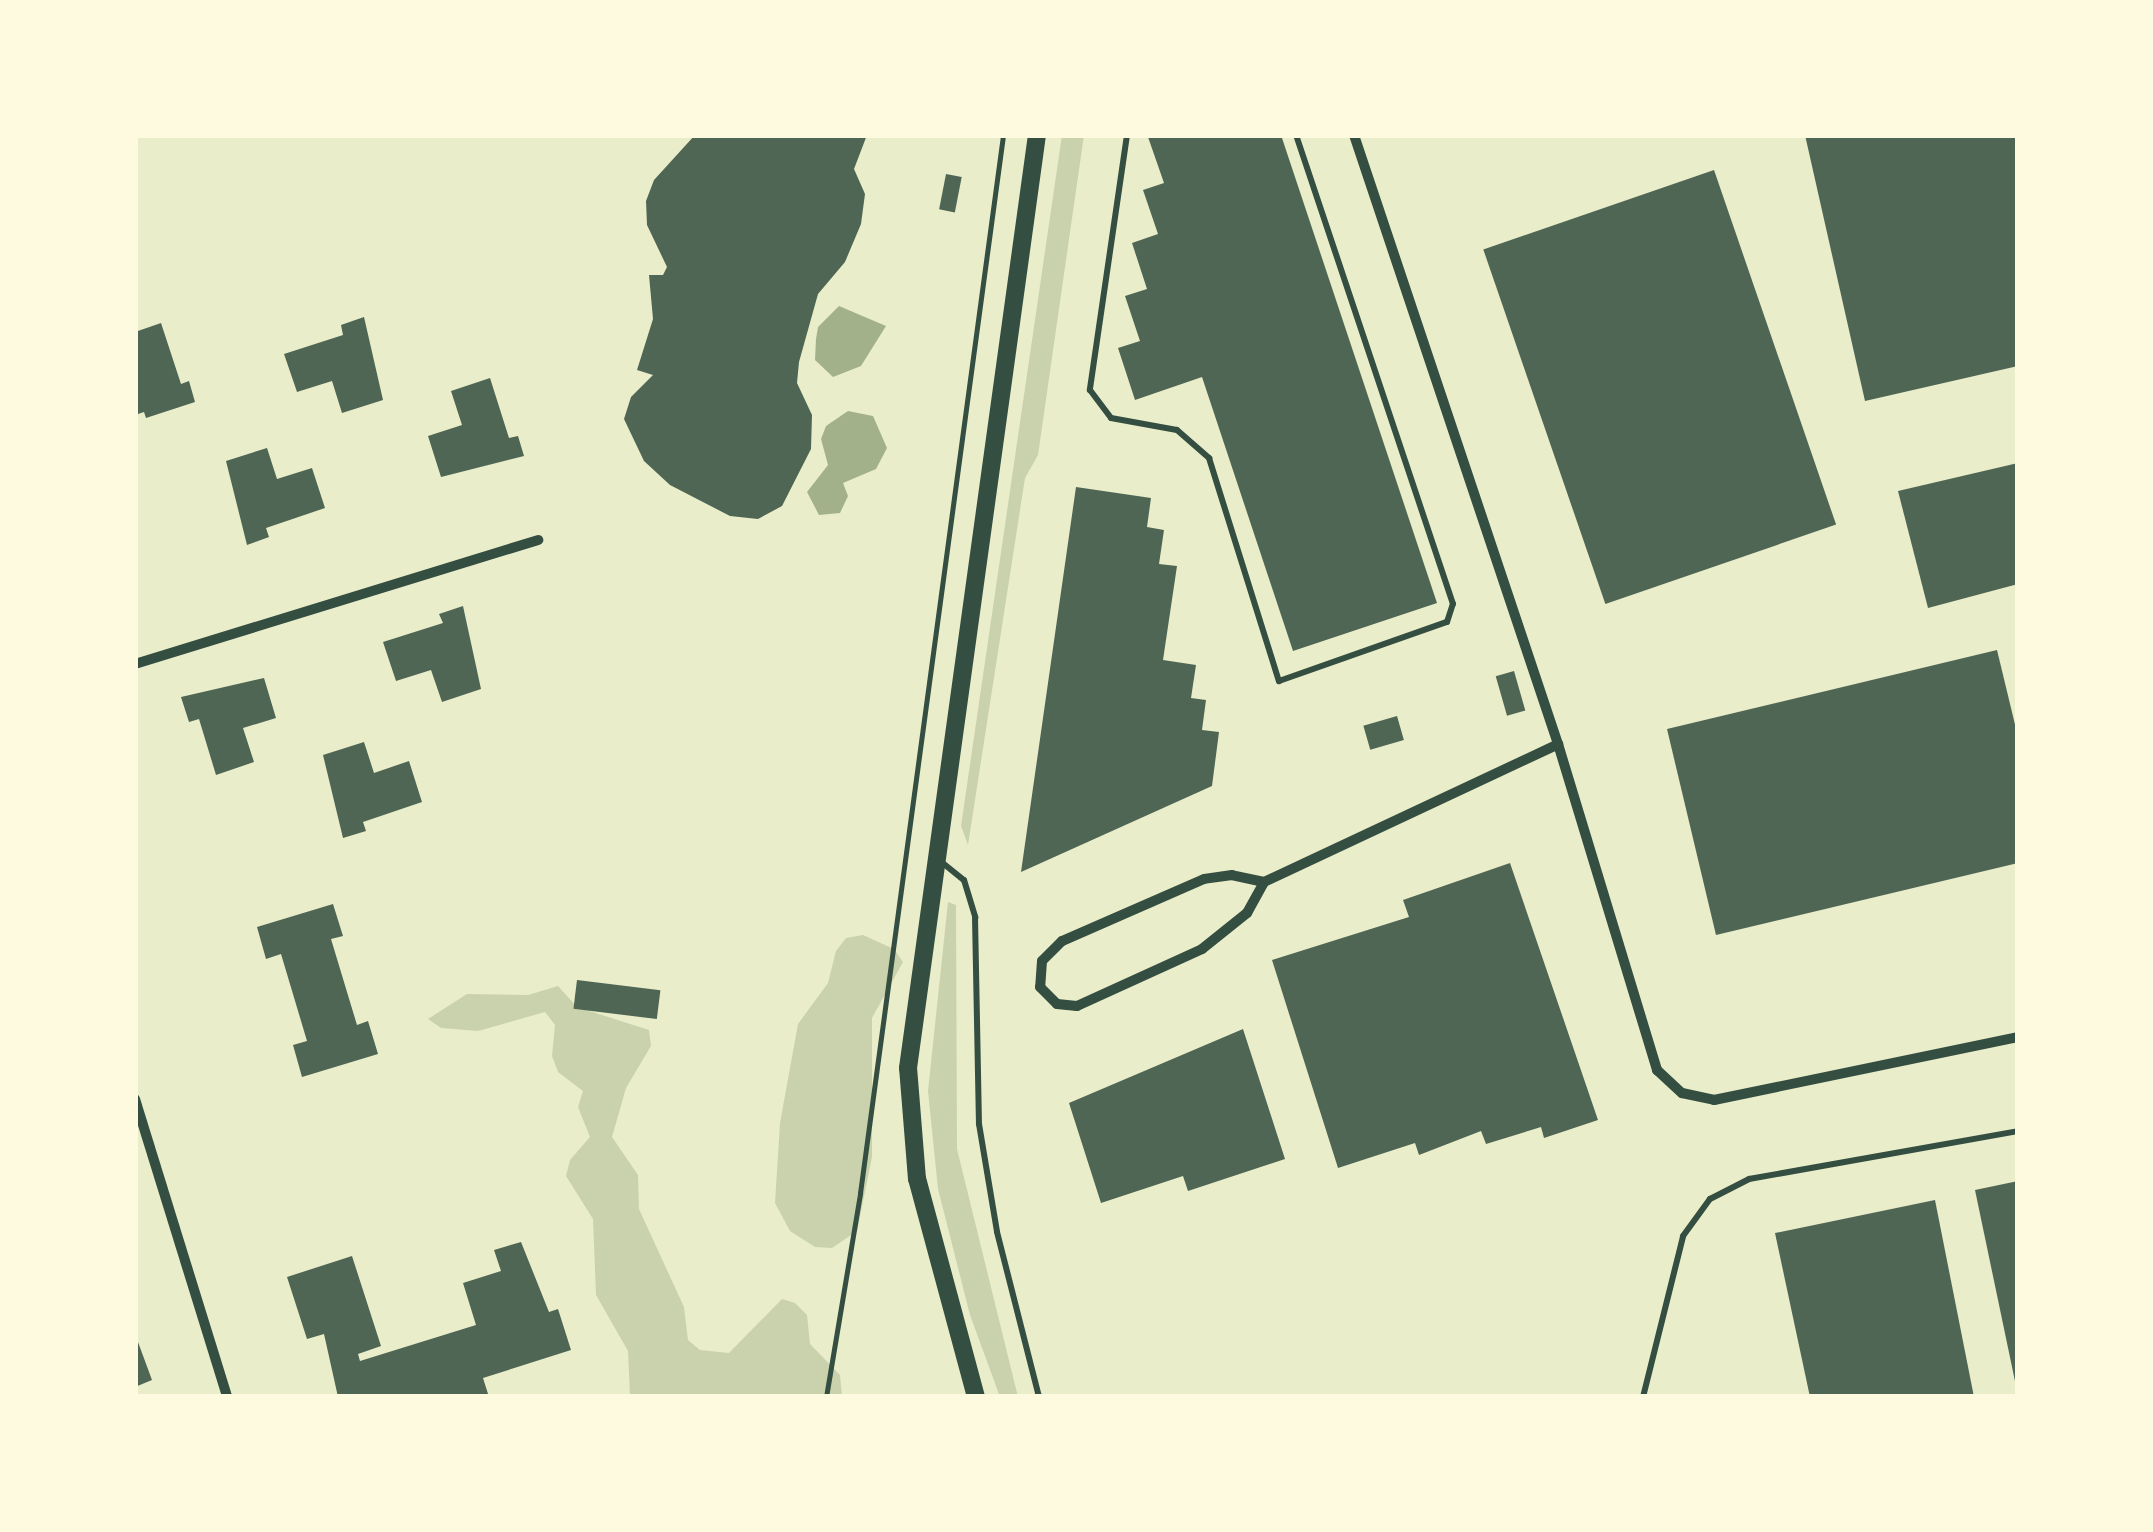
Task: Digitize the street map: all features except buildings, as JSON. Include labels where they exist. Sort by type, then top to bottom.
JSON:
[{"type":"main road","points":[[976,1397],[920,1196],[908,1107],[910,1028],[1037,135]]},
{"type":"street","points":[[1354,135],[1558,744],[1650,1056],[1667,1084],[1695,1098],[1729,1098],[2018,1037]]},
{"type":"street","points":[[135,664],[538,540]]},
{"type":"street","points":[[1264,882],[1232,875],[1204,879],[1062,941],[1042,960],[1040,987],[1057,1004],[1077,1006],[1202,949],[1246,914],[1264,882],[1558,744]]},
{"type":"street","points":[[135,1099],[227,1397]]},
{"type":"lane","points":[[1128,135],[1090,390],[1111,418],[1177,430],[1208,458],[1279,680],[1447,622],[1453,604],[1296,135]]},
{"type":"lane","points":[[933,857],[958,872],[972,898],[979,1124],[997,1232],[1039,1397]]},
{"type":"lane","points":[[1642,1397],[1683,1236],[1710,1199],[1749,1179],[2018,1132]]},
{"type":"path","points":[[826,1397],[860,1194],[1004,135]]},
{"type":"shaded area","points":[[1062,135],[1084,135],[1038,455],[1025,478],[968,845],[961,826]]},
{"type":"shaded area","points":[[839,306],[886,326],[861,366],[833,377],[815,360],[816,339],[818,327]]},
{"type":"shaded area","points":[[848,411],[873,416],[887,448],[876,469],[843,483],[848,496],[840,513],[819,515],[807,492],[828,465],[821,439],[826,426]]},
{"type":"shaded area","points":[[948,902],[956,905],[957,1149],[1018,1397],[1000,1397],[970,1315],[938,1189],[928,1091]]},
{"type":"shaded area","points":[[863,935],[894,949],[903,962],[872,1018],[872,1157],[857,1231],[832,1248],[815,1247],[790,1231],[775,1203],[780,1123],[798,1024],[828,983],[836,951],[846,938]]},
{"type":"shaded area","points":[[558,986],[577,1007],[649,1030],[651,1046],[626,1088],[612,1137],[638,1175],[639,1209],[684,1307],[688,1340],[700,1350],[729,1353],[782,1299],[795,1303],[807,1315],[810,1344],[840,1375],[842,1397],[630,1397],[628,1351],[596,1295],[593,1219],[566,1176],[570,1160],[590,1137],[578,1107],[583,1091],[558,1072],[552,1056],[555,1025],[545,1012],[478,1031],[441,1028],[428,1019],[467,994],[528,995]]}]
